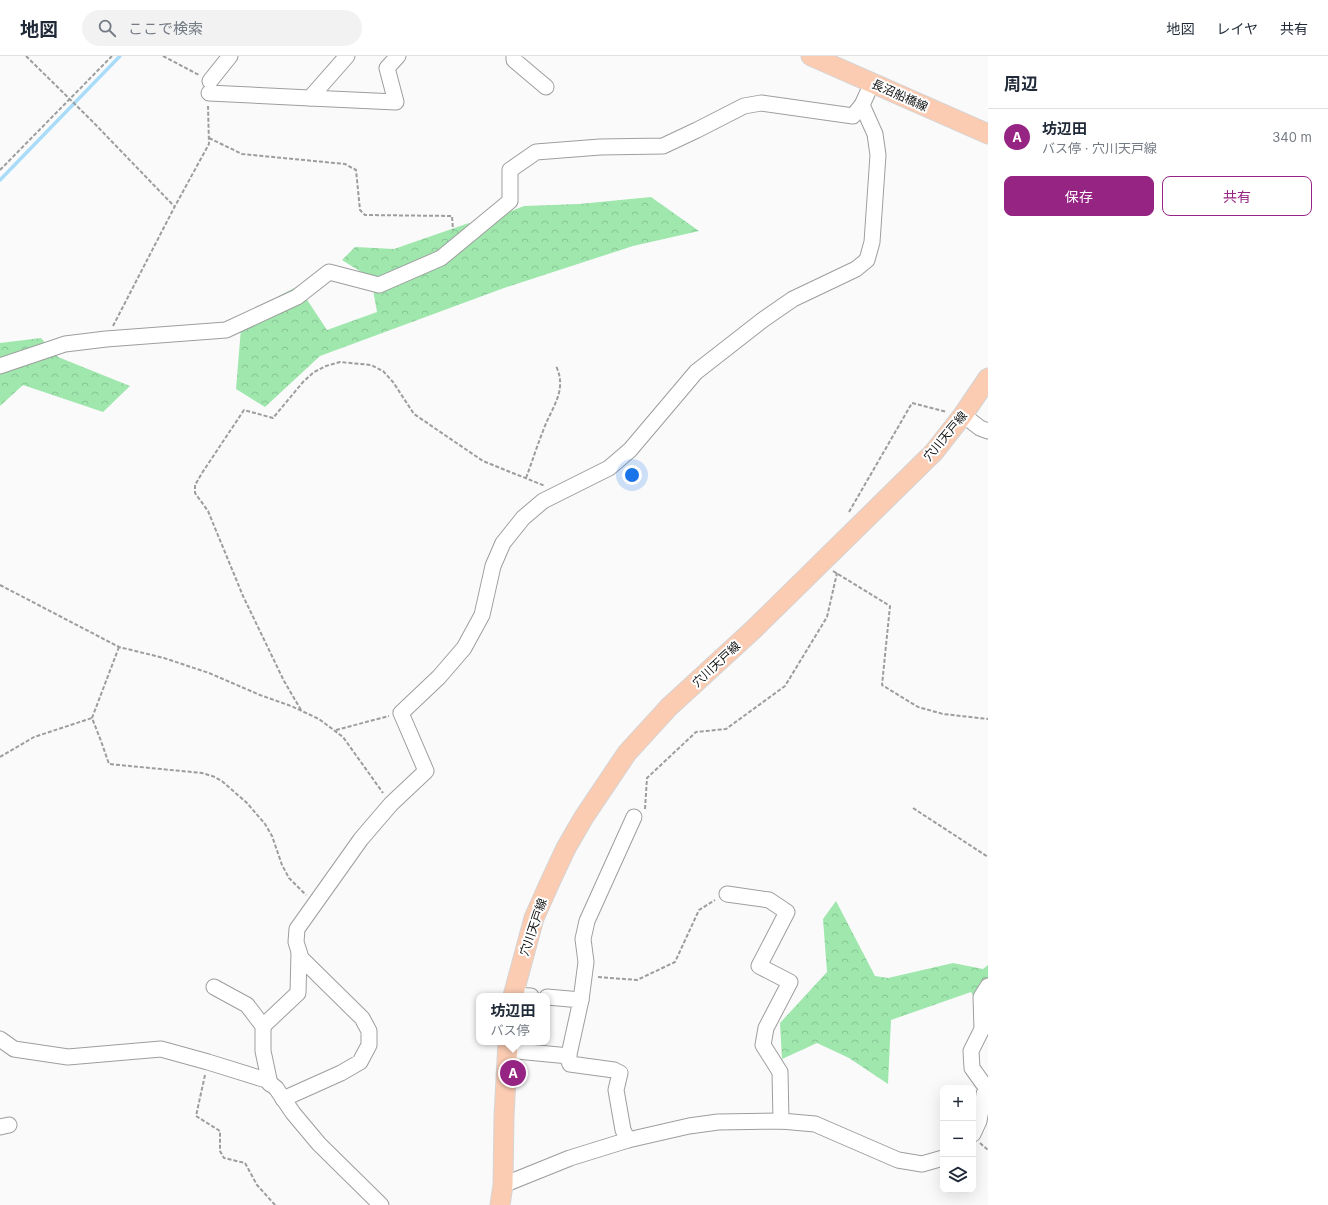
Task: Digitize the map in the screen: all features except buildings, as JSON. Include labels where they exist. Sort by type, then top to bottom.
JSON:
[{"type":"main road","name":"長沼船橋線","points":[[811,56],[988,134]]},
{"type":"main road","name":"穴川天戸線","points":[[520,993],[534,918],[551,880],[566,848],[580,824],[612,773],[627,753],[669,707],[754,629],[934,452],[963,415],[988,378]]},
{"type":"main road","points":[[500,1205],[503,1185],[507,1046]]},
{"type":"street","points":[[230,56],[210,87],[310,98],[396,102],[387,68],[398,56]]},
{"type":"street","points":[[310,98],[347,56]]},
{"type":"street","points":[[514,56],[514,60],[546,87]]},
{"type":"street","points":[[0,366],[65,344],[106,339],[226,330],[297,297],[329,272],[379,286],[441,258],[510,201],[510,170],[536,152],[600,147],[663,146],[744,106],[761,103],[853,116],[862,105],[872,83]]},
{"type":"street","points":[[283,1099],[341,1073],[360,1062],[369,1045],[369,1031],[362,1018],[301,958],[296,942],[297,929],[361,839],[391,804],[426,771],[401,713],[439,677],[464,648],[482,615],[493,566],[503,544],[522,518],[543,501],[609,468],[630,450],[696,372],[764,319],[793,299],[856,269],[867,260],[872,242],[878,155],[875,134],[862,105]]},
{"type":"street","points":[[963,415],[980,428],[988,431]]},
{"type":"street","points":[[628,1140],[623,1130],[616,1090],[620,1073],[614,1070],[570,1064],[568,1059],[581,1000],[586,962],[583,939],[586,921],[634,818]]},
{"type":"street","points":[[727,894],[769,900],[787,912],[759,966],[790,982],[766,1028],[763,1045],[780,1072],[781,1121]]},
{"type":"street","points":[[262,1026],[298,993],[299,952]]},
{"type":"street","points":[[976,1128],[979,1121],[984,1094],[988,1089],[972,1068],[971,1051],[982,1029],[981,997],[988,986]]},
{"type":"street","points":[[214,987],[247,1005],[262,1026],[263,1051],[270,1084]]},
{"type":"street","points":[[550,997],[581,1000]]},
{"type":"street","points":[[0,1039],[14,1049],[68,1057],[161,1049],[266,1080],[276,1088],[293,1113],[319,1144],[381,1205]]},
{"type":"street","points":[[507,1046],[569,1056]]},
{"type":"street","points":[[503,1185],[570,1158],[628,1140],[689,1126],[718,1122],[781,1121],[815,1124],[898,1160],[922,1164],[940,1159]]},
{"type":"path","points":[[26,56],[174,206]]},
{"type":"path","points":[[0,170],[112,56]]},
{"type":"path","points":[[106,339],[174,206],[210,144],[208,115],[210,87],[163,56]]},
{"type":"path","points":[[209,138],[242,154],[345,164],[356,170],[360,210],[365,215],[452,216],[453,248]]},
{"type":"path","points":[[301,710],[284,681],[247,603],[208,511],[195,493],[195,485],[202,473],[244,410],[273,418],[303,382],[314,372],[326,366],[340,362],[371,365],[383,371],[393,382],[414,414],[483,461],[561,492]]},
{"type":"path","points":[[526,478],[546,423],[551,411],[556,405],[560,386],[560,374],[556,366]]},
{"type":"path","points":[[848,514],[912,403],[963,415]]},
{"type":"path","points":[[820,563],[890,606],[882,685],[918,707],[943,714],[988,719]]},
{"type":"path","points":[[634,818],[645,812],[647,778],[696,732],[726,729],[785,686],[827,617],[837,574]]},
{"type":"path","points":[[0,585],[120,647],[164,658],[209,673],[301,710],[319,719],[336,730],[353,749],[391,804]]},
{"type":"path","points":[[120,647],[92,718],[109,764],[202,773],[215,777],[246,804],[265,824],[272,836],[282,865],[289,878],[315,904]]},
{"type":"path","points":[[336,730],[401,713]]},
{"type":"path","points":[[0,756],[34,737],[92,718]]},
{"type":"path","points":[[914,808],[988,857]]},
{"type":"path","points":[[584,976],[637,980],[675,962],[699,910],[727,894]]},
{"type":"path","points":[[208,1062],[196,1116],[220,1131],[220,1151],[224,1158],[245,1163],[258,1185],[275,1205]]},
{"type":"green space","points":[[651,197],[699,231],[633,246],[504,288],[320,356],[265,407],[236,389],[242,316],[298,286],[327,330],[377,312],[371,278],[342,260],[355,247],[394,249],[466,224],[498,216],[524,206],[579,204]]},
{"type":"green space","points":[[41,338],[58,357],[130,386],[103,412],[23,385],[0,406],[0,343]]},
{"type":"green space","points":[[836,901],[875,976],[888,978],[953,963],[983,969],[988,965],[988,1020],[971,992],[891,1020],[888,1084],[849,1058],[817,1043],[782,1059],[780,1023],[827,972],[823,919]]},
{"type":"waterway","points":[[0,180],[120,56]]},
{"type":"place","name":"坊辺田","points":[[513,1073]]}]
